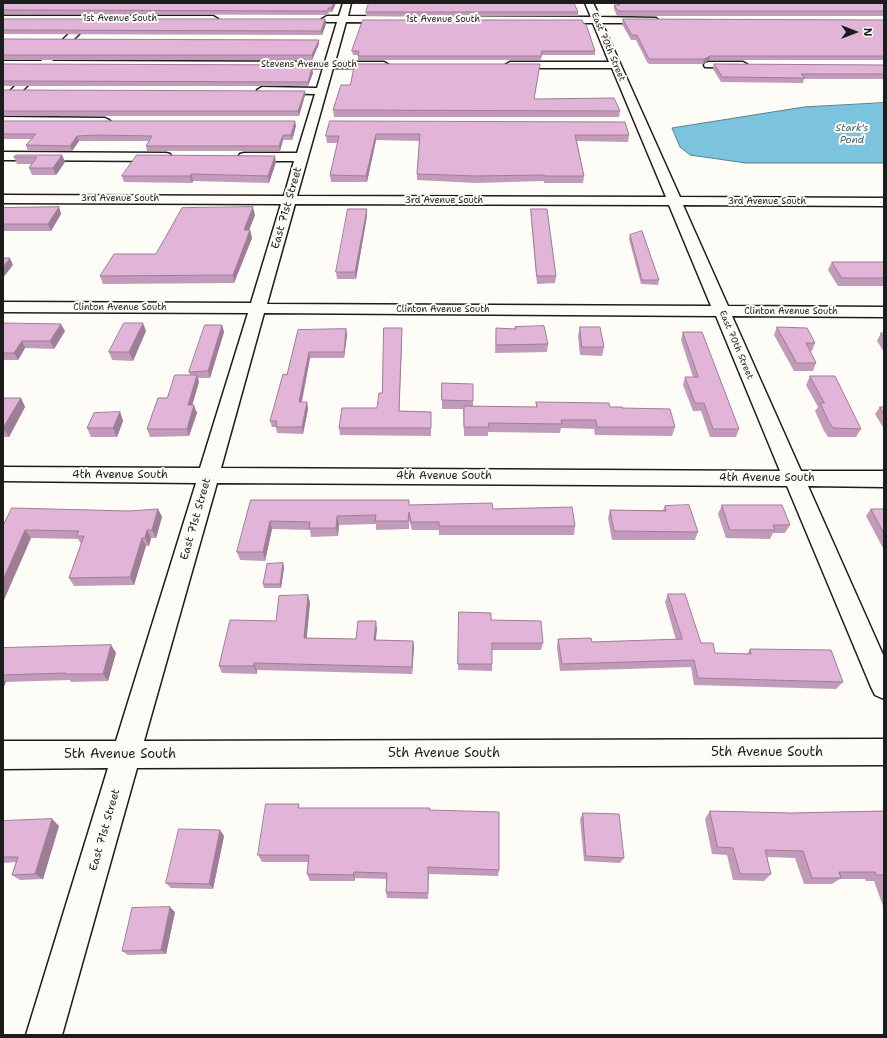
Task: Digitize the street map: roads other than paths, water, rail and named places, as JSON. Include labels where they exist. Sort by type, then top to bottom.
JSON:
[{"type":"street","points":[[3,104],[105,3]]},
{"type":"street","name":"East 70th Street","points":[[589,3],[615,65],[635,123],[674,202],[884,687]]},
{"type":"street","name":"1st Avenue South","points":[[318,19],[344,11],[596,20],[660,20]]},
{"type":"street","name":"East 71st Street","points":[[44,1035],[290,200],[310,122],[329,64],[332,40],[344,11]]},
{"type":"street","name":"1st Avenue South","points":[[3,19],[223,19]]},
{"type":"street","points":[[53,40],[84,40]]},
{"type":"street","name":"Stevens Avenue South","points":[[3,64],[392,65]]},
{"type":"street","points":[[504,65],[615,65]]},
{"type":"street","points":[[709,65],[756,65]]},
{"type":"street","points":[[3,90],[33,90]]},
{"type":"street","points":[[249,90],[321,91]]},
{"type":"street","points":[[3,121],[114,122]]},
{"type":"street","points":[[3,156],[176,157]]},
{"type":"street","points":[[231,157],[302,157]]},
{"type":"street","name":"3rd Avenue South","points":[[3,199],[884,202]]},
{"type":"street","name":"Clinton Avenue South","points":[[3,307],[884,312]]},
{"type":"street","name":"4th Avenue South","points":[[3,474],[884,479]]},
{"type":"street","name":"5th Avenue South","points":[[3,755],[884,752]]},
{"type":"water","name":"Stark's Pond","points":[[884,103],[884,163],[746,163],[690,155],[680,147],[672,128],[804,107]]}]
